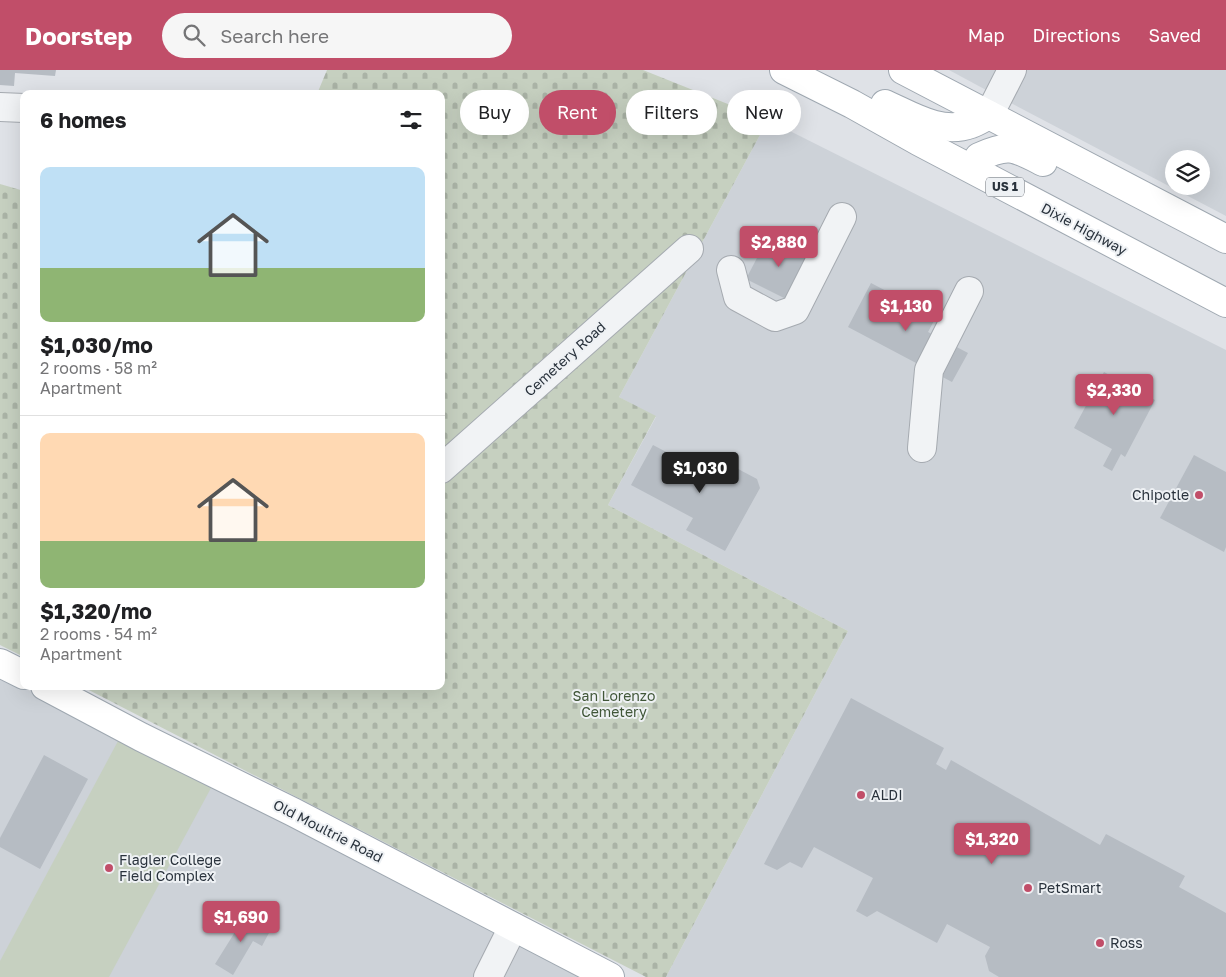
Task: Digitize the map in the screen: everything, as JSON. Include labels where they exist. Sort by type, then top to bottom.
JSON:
[{"type":"main road","name":"Dixie Highway","points":[[784,70],[852,104],[1014,192],[1226,303]]},
{"type":"main road","points":[[816,70],[927,123],[941,127],[956,127],[970,124],[989,115]]},
{"type":"main road","points":[[903,70],[1226,239]]},
{"type":"main road","points":[[989,115],[979,138],[979,157],[989,170],[1014,192]]},
{"type":"main road","points":[[979,157],[1003,148],[1013,147],[1226,257]]},
{"type":"main road","points":[[0,663],[20,673]]},
{"type":"main road","name":"Old Moultrie Road","points":[[53,690],[141,737],[293,812],[610,977]]},
{"type":"street","points":[[989,115],[1012,70]]},
{"type":"street","points":[[0,107],[20,108]]},
{"type":"street","points":[[731,270],[738,297],[775,317],[795,310],[842,217]]},
{"type":"street","name":"Cemetery Road","points":[[445,466],[688,249]]},
{"type":"street","points":[[922,448],[929,370],[969,291]]},
{"type":"street","points":[[488,977],[513,927]]},
{"type":"shaded area","points":[[949,70],[998,70],[988,91]]},
{"type":"shaded area","points":[[1025,70],[1226,70],[1226,216],[1186,195],[1210,195],[1210,150],[1165,150],[1165,184],[1009,102]]},
{"type":"shaded area","points":[[760,135],[798,135],[1226,350],[1226,977],[666,977],[848,631],[608,505],[656,417],[619,397]]},
{"type":"shaded area","points":[[0,675],[20,686],[20,690],[28,690],[587,977],[0,977]]},
{"type":"green space","name":"San Lorenzo Cemetery","points":[[327,70],[643,70],[693,90],[626,90],[626,135],[717,135],[717,100],[727,104],[727,135],[760,135],[619,397],[656,416],[608,505],[848,631],[666,977],[646,977],[89,690],[445,690],[445,90],[319,90]]},
{"type":"green space","points":[[0,184],[20,190],[20,655],[0,645]]},
{"type":"green space","name":"Flagler College Field Complex","points":[[125,728],[218,775],[109,977],[0,977],[0,961]]},
{"type":"building","points":[[0,70],[56,70],[55,76],[15,73],[14,86],[0,85]]},
{"type":"building","points":[[769,235],[812,257],[790,301],[746,279]]},
{"type":"building","points":[[871,283],[936,317],[928,332],[968,353],[952,382],[848,327]]},
{"type":"building","points":[[1104,372],[1155,400],[1125,457],[1121,454],[1112,471],[1103,466],[1112,449],[1074,428]]},
{"type":"building","points":[[653,445],[714,477],[723,461],[757,479],[760,488],[725,551],[686,530],[693,518],[631,485]]},
{"type":"building","name":"Chipotle","points":[[1194,455],[1226,472],[1226,547],[1224,552],[1160,518]]},
{"type":"building","points":[[851,698],[944,748],[936,764],[946,770],[951,760],[1100,845],[1106,834],[1185,876],[1179,887],[1226,913],[1226,977],[999,977],[989,971],[985,956],[990,947],[947,924],[937,943],[877,911],[867,917],[856,911],[873,878],[814,847],[802,868],[790,862],[777,870],[764,864]]},
{"type":"building","points":[[44,755],[88,779],[40,869],[0,847],[0,838]]},
{"type":"building","points":[[239,913],[270,931],[262,946],[253,941],[233,975],[215,964],[235,932],[229,929]]},
{"type":"place","name":"Chipotle","points":[[1199,495]]},
{"type":"place","name":"ALDI","points":[[861,795]]},
{"type":"place","name":"Flagler College Field Complex","points":[[109,868]]},
{"type":"place","name":"PetSmart","points":[[1028,888]]},
{"type":"place","name":"Ross","points":[[1100,943]]}]
